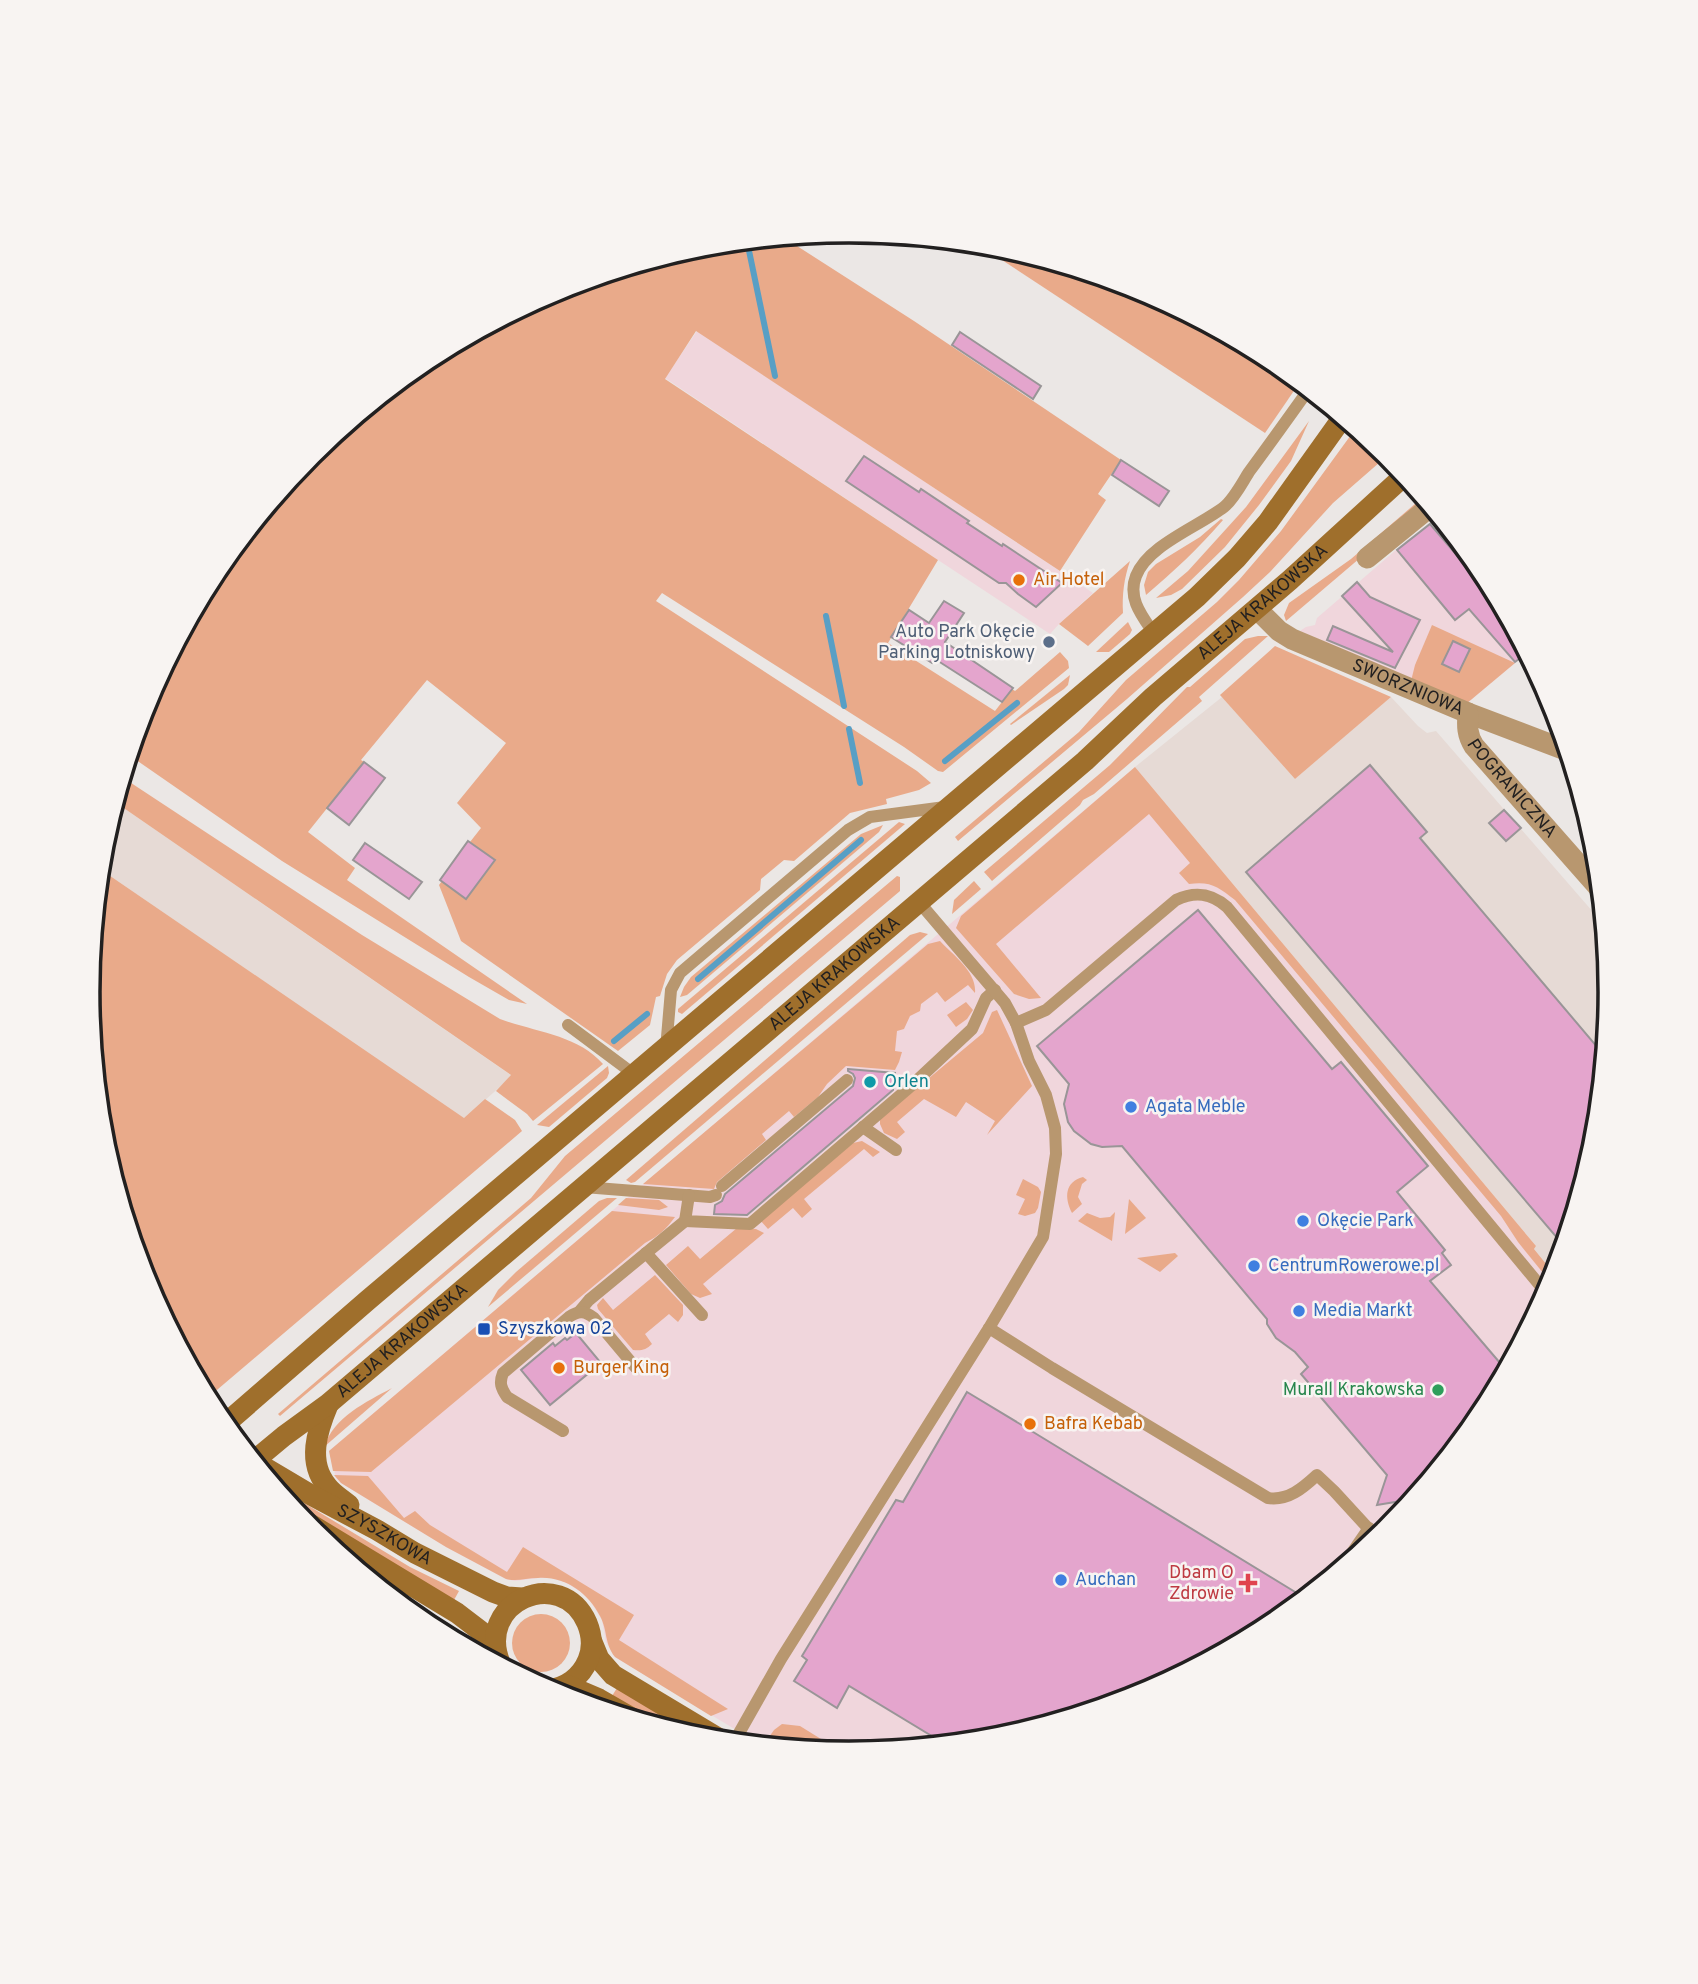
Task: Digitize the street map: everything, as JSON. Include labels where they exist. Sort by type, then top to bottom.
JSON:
[{"type":"main road","points":[[233,1417],[1198,597],[1268,522],[1338,425]]},
{"type":"main road","name":"ALEJA KRAKOWSKA","points":[[260,1454],[328,1404],[1085,761],[1397,482]]},
{"type":"main road","points":[[328,1404],[316,1439],[319,1471],[327,1486],[377,1530]]},
{"type":"main road","name":"SZYSZKOWA","points":[[276,1474],[415,1553],[493,1592],[522,1598],[546,1594],[569,1601],[586,1619],[592,1643]]},
{"type":"main road","name":"SZYSZKOWA","points":[[343,1544],[457,1613],[495,1642]]},
{"type":"main road","points":[[496,1652],[499,1621],[505,1612],[522,1598]]},
{"type":"main road","points":[[563,1684],[576,1678],[585,1667],[592,1643]]},
{"type":"main road","points":[[592,1643],[598,1660],[613,1675],[698,1726]]},
{"type":"street","points":[[1367,558],[1423,512]]},
{"type":"street","name":"SWORZNIOWA","points":[[1257,609],[1279,631],[1292,639],[1468,713],[1556,747]]},
{"type":"street","name":"POGRANICZNA","points":[[1468,713],[1467,729],[1474,746],[1589,877]]},
{"type":"lane","points":[[1155,635],[1137,608],[1133,596],[1132,586],[1137,573],[1159,550],[1226,505],[1303,397]]},
{"type":"lane","points":[[666,1049],[671,990],[680,973],[848,830],[870,817],[953,806]]},
{"type":"lane","points":[[1016,1023],[1046,1010],[1176,900],[1193,894],[1212,896],[1227,907],[1539,1284]]},
{"type":"lane","points":[[739,1733],[781,1659],[989,1328],[1043,1237],[1056,1154],[1052,1111],[1029,1061],[1016,1023],[1005,1003],[919,902]]},
{"type":"lane","points":[[685,1221],[750,1224],[827,1153],[863,1127],[911,1086],[972,1029],[986,998],[995,990]]},
{"type":"lane","points":[[568,1026],[635,1075]]},
{"type":"lane","points":[[584,1187],[710,1197],[847,1080]]},
{"type":"lane","points":[[894,1083],[911,1086]]},
{"type":"lane","points":[[863,1127],[896,1150]]},
{"type":"lane","points":[[562,1431],[507,1396],[500,1381],[503,1373],[685,1221],[689,1195]]},
{"type":"lane","points":[[646,1253],[702,1315]]},
{"type":"lane","points":[[579,1312],[594,1318],[636,1368]]},
{"type":"lane","points":[[989,1328],[1268,1498],[1286,1497],[1317,1475],[1369,1528],[1363,1537]]},
{"type":"shaded area","points":[[795,245],[1121,460],[1098,494],[1106,500],[1060,571],[696,331],[665,379],[938,560],[888,643],[995,711],[1012,689],[1015,691],[1060,652],[1068,661],[1069,668],[943,772],[662,593],[656,601],[917,771],[931,783],[919,790],[886,799],[887,804],[850,813],[794,861],[784,860],[761,879],[760,890],[677,960],[667,974],[660,996],[656,997],[650,1025],[618,1051],[461,941],[439,885],[442,881],[466,899],[494,860],[470,842],[481,828],[457,803],[506,743],[427,680],[361,760],[364,762],[308,832],[355,868],[347,880],[527,1004],[509,1000],[469,977],[282,861],[137,761],[157,705],[200,617],[226,576],[286,498],[319,462],[393,398],[433,369],[518,320],[562,300],[655,268],[703,257]]},
{"type":"shaded area","points":[[999,258],[1043,268],[1136,300],[1224,343],[1265,369],[1294,390],[1265,433]]},
{"type":"shaded area","points":[[697,331],[1093,593],[1050,634],[938,560],[665,378]]},
{"type":"shaded area","points":[[1309,421],[1291,461],[1225,547],[1182,589],[1156,598],[1188,571],[1246,507]]},
{"type":"shaded area","points":[[1350,436],[1379,462],[1333,503],[1270,572],[1243,597],[958,841],[955,837],[1079,732],[1126,680],[1217,602],[1281,531]]},
{"type":"shaded area","points":[[1416,503],[1420,507],[1286,621],[1284,615],[1289,603],[1351,559]]},
{"type":"shaded area","points":[[1223,520],[1195,550],[1146,595],[1144,585],[1148,572],[1156,564],[1200,537]]},
{"type":"shaded area","points":[[1410,538],[1515,663],[1466,704],[1300,631],[1315,625],[1317,618]]},
{"type":"shaded area","points":[[1130,561],[1124,587],[1123,613],[1088,646],[1059,624]]},
{"type":"shaded area","points":[[1128,622],[1132,630],[1130,634],[1109,652],[1096,652]]},
{"type":"shaded area","points":[[1432,625],[1515,663],[1466,704],[1411,681]]},
{"type":"shaded area","points":[[1268,636],[1199,697],[1202,701],[1094,794],[1083,800],[992,881],[984,872],[1110,765],[1187,687],[1245,639]]},
{"type":"shaded area","points":[[1275,646],[1391,697],[1295,779],[1220,695]]},
{"type":"shaded area","points":[[1070,675],[1068,685],[1064,689],[1010,724]]},
{"type":"shaded area","points":[[1222,697],[1295,779],[1391,697],[1427,733],[1436,731],[1594,913],[1598,992],[1592,1090],[1573,1186],[1546,1264],[1534,1249],[1536,1246],[1135,767]]},
{"type":"shaded area","points":[[1135,767],[1546,1265],[1498,1367],[1443,1448],[1379,1522],[1305,1586],[1224,1641],[1136,1684],[1043,1716],[947,1735],[849,1741],[800,1740],[742,1733],[615,1657],[606,1642],[602,1620],[589,1599],[578,1590],[551,1578],[515,1581],[506,1579],[446,1547],[341,1483],[336,1478],[329,1451]]},
{"type":"shaded area","points":[[1135,767],[1536,1246],[1534,1249],[1546,1264],[1543,1273],[1501,1216],[1235,900],[1214,886],[1203,883],[1189,884],[1179,873],[1190,863],[1149,814],[996,944],[1041,998],[1029,999],[1014,994],[956,928],[961,916]]},
{"type":"shaded area","points":[[130,782],[362,935],[500,1019],[569,1040],[593,1054],[603,1064],[533,1121],[496,1091],[511,1075],[123,807]]},
{"type":"shaded area","points":[[123,807],[512,1076],[464,1119],[109,875]]},
{"type":"shaded area","points":[[899,822],[905,824],[682,1014],[678,1012],[678,1009]]},
{"type":"shaded area","points":[[883,825],[879,832],[687,995],[680,997],[691,977],[861,834]]},
{"type":"shaded area","points":[[109,875],[464,1118],[485,1099],[515,1120],[522,1131],[215,1391],[177,1323],[157,1279],[125,1186],[114,1138],[101,1041],[100,992],[101,943]]},
{"type":"shaded area","points":[[897,876],[900,877],[900,891],[280,1416],[278,1414],[531,1198],[565,1156]]},
{"type":"shaded area","points":[[974,881],[981,889],[952,914],[954,900]]},
{"type":"shaded area","points":[[920,932],[928,934],[635,1182],[626,1180],[910,935]]},
{"type":"shaded area","points":[[940,941],[968,971],[975,985],[975,993],[968,985],[945,1002],[937,992],[921,1004],[920,1011],[910,1016],[904,1029],[897,1031],[895,1051],[902,1052],[895,1070],[846,1066],[818,1097],[794,1117],[789,1111],[762,1134],[766,1140],[717,1182],[714,1189],[643,1184],[928,944]]},
{"type":"shaded area","points":[[966,1002],[973,1010],[967,1019],[956,1027],[947,1015]]},
{"type":"shaded area","points":[[997,1010],[1032,1086],[987,1135],[995,1121],[966,1102],[956,1117],[924,1099],[897,1122],[905,1132],[897,1139],[884,1133],[880,1119],[983,1033],[992,1012]]},
{"type":"shaded area","points":[[608,1066],[607,1078],[549,1127],[537,1125]]},
{"type":"shaded area","points":[[862,1141],[880,1152],[873,1157],[864,1149],[804,1199],[812,1209],[802,1218],[793,1208],[768,1229],[760,1220],[853,1143]]},
{"type":"shaded area","points":[[1083,1177],[1087,1180],[1082,1184],[1078,1197],[1082,1204],[1072,1213],[1068,1191],[1073,1182]]},
{"type":"shaded area","points":[[1023,1179],[1038,1187],[1041,1192],[1035,1213],[1025,1216],[1018,1214],[1025,1199],[1016,1195]]},
{"type":"shaded area","points":[[617,1198],[488,1307],[498,1290],[516,1272],[599,1201]]},
{"type":"shaded area","points":[[626,1198],[659,1200],[668,1207],[659,1210],[618,1205]]},
{"type":"shaded area","points":[[1129,1199],[1146,1218],[1125,1234]]},
{"type":"shaded area","points":[[612,1211],[675,1217],[662,1232],[645,1243],[371,1472],[333,1471],[329,1451]]},
{"type":"shaded area","points":[[1115,1212],[1112,1241],[1078,1221],[1087,1213],[1100,1218],[1110,1217]]},
{"type":"shaded area","points":[[737,1228],[756,1229],[764,1233],[703,1284],[712,1294],[700,1298],[691,1294],[666,1265],[688,1246],[700,1259]]},
{"type":"shaded area","points":[[1175,1253],[1178,1256],[1160,1272],[1137,1258]]},
{"type":"shaded area","points":[[655,1275],[683,1305],[683,1315],[678,1322],[669,1314],[645,1334],[652,1344],[648,1348],[633,1350],[597,1305],[603,1298],[613,1310]]},
{"type":"shaded area","points":[[392,1388],[324,1447],[335,1427],[343,1419]]},
{"type":"shaded area","points":[[334,1475],[368,1476],[404,1518],[415,1511],[430,1525],[507,1572],[523,1547],[634,1615],[619,1640],[728,1709],[711,1716],[615,1657],[609,1647],[600,1616],[589,1600],[575,1588],[548,1578],[506,1579],[446,1547],[341,1483]]},
{"type":"shaded area","points":[[299,1500],[410,1567],[459,1591],[454,1600],[313,1515]]},
{"type":"shaded area","points":[[530,1616],[552,1616],[565,1627],[569,1637],[568,1654],[552,1670],[532,1670],[525,1667],[514,1654],[514,1632]]},
{"type":"shaded area","points":[[617,1688],[669,1719],[634,1709],[612,1696]]},
{"type":"shaded area","points":[[782,1724],[800,1726],[823,1740],[769,1737]]},
{"type":"building","points":[[960,332],[1041,386],[1033,399],[952,345]]},
{"type":"building","points":[[864,456],[919,492],[921,489],[969,521],[967,523],[1062,583],[1036,607],[1006,583],[999,583],[846,481]]},
{"type":"building","points":[[1121,460],[1169,491],[1159,506],[1112,475]]},
{"type":"building","points":[[1430,524],[1472,576],[1520,658],[1515,662],[1469,609],[1455,620],[1397,550]]},
{"type":"building","points":[[1357,582],[1370,597],[1420,620],[1395,668],[1327,640],[1333,626],[1393,652],[1342,596]]},
{"type":"building","points":[[944,601],[964,613],[945,642],[1013,688],[1002,702],[935,659],[932,663],[891,637],[909,610],[929,623]]},
{"type":"building","points":[[1453,641],[1470,649],[1459,672],[1442,664]]},
{"type":"building","points":[[364,762],[385,778],[349,825],[327,808]]},
{"type":"building","points":[[1370,765],[1427,832],[1420,838],[1596,1046],[1584,1138],[1573,1186],[1556,1237],[1246,872]]},
{"type":"building","points":[[1504,810],[1521,828],[1506,841],[1489,823]]},
{"type":"building","points":[[468,841],[495,860],[466,899],[440,880]]},
{"type":"building","points":[[365,843],[422,882],[409,899],[353,860]]},
{"type":"building","name":"Okęcie Park","points":[[1198,910],[1332,1069],[1341,1062],[1428,1166],[1397,1192],[1445,1250],[1442,1253],[1451,1265],[1430,1281],[1500,1363],[1443,1448],[1398,1502],[1377,1505],[1387,1475],[1301,1374],[1308,1367],[1295,1352],[1276,1338],[1267,1324],[1267,1319],[1122,1146],[1102,1147],[1091,1144],[1074,1131],[1068,1122],[1064,1104],[1069,1084],[1037,1046]]},
{"type":"building","points":[[848,1069],[895,1073],[893,1090],[747,1215],[714,1214],[715,1205],[722,1201],[725,1194],[853,1086],[855,1078]]},
{"type":"building","name":"Burger King","points":[[576,1333],[601,1363],[550,1405],[521,1370],[553,1343],[555,1346]]},
{"type":"building","name":"Auchan","points":[[967,1392],[1296,1593],[1224,1641],[1136,1684],[1043,1716],[933,1736],[849,1686],[837,1708],[794,1681],[807,1660],[802,1656],[896,1500],[903,1502]]},
{"type":"waterway","points":[[749,249],[775,376]]},
{"type":"waterway","points":[[826,616],[844,706]]},
{"type":"waterway","points":[[945,761],[1017,703]]},
{"type":"waterway","points":[[849,729],[860,783]]},
{"type":"waterway","points":[[698,979],[861,840]]},
{"type":"waterway","points":[[614,1041],[647,1014]]},
{"type":"place","name":"Air Hotel","points":[[1019,580]]},
{"type":"place","name":"Auto Park Okęcie Parking Lotniskowy","points":[[1049,642]]},
{"type":"place","name":"Orlen","points":[[870,1082]]},
{"type":"place","name":"Agata Meble","points":[[1131,1107]]},
{"type":"place","name":"Okęcie Park","points":[[1303,1221]]},
{"type":"place","name":"CentrumRowerowe.pl","points":[[1254,1266]]},
{"type":"place","name":"Media Markt","points":[[1299,1311]]},
{"type":"place","name":"Szyszkowa 02","points":[[484,1329]]},
{"type":"place","name":"Burger King","points":[[559,1368]]},
{"type":"place","name":"Murall Krakowska","points":[[1438,1390]]},
{"type":"place","name":"Bafra Kebab","points":[[1030,1424]]},
{"type":"place","name":"Auchan","points":[[1061,1580]]},
{"type":"place","name":"Dbam O Zdrowie","points":[[1248,1583]]}]
